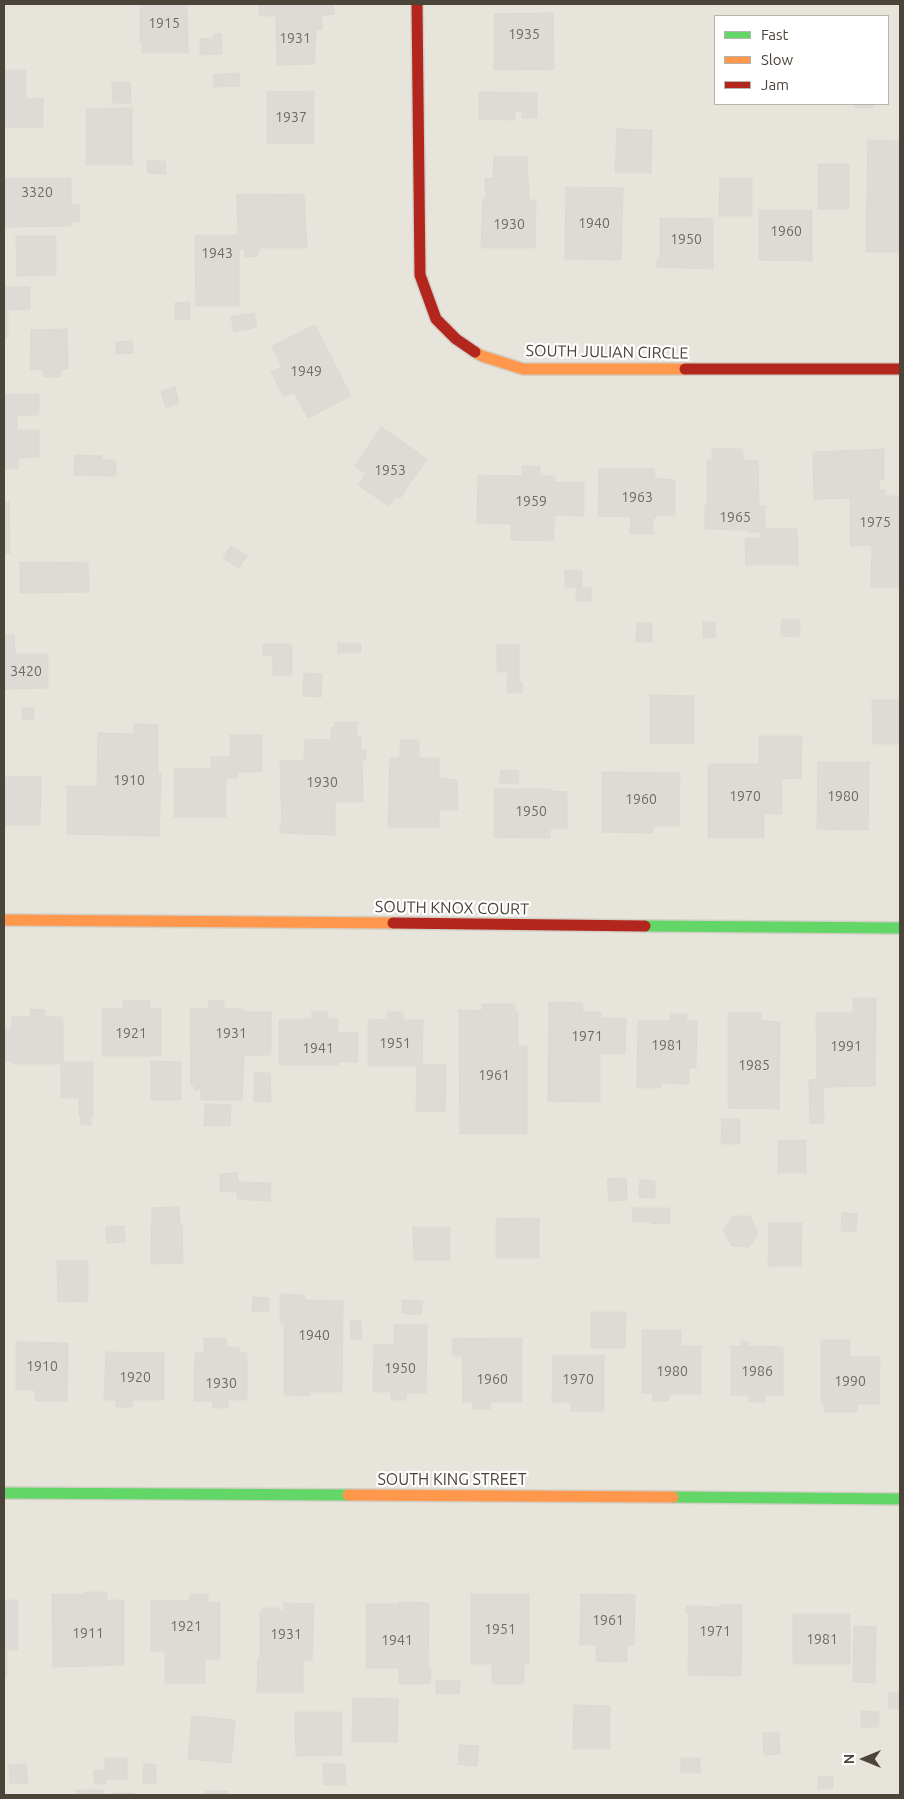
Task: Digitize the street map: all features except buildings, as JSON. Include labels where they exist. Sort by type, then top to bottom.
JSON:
[{"type":"street","name":"SOUTH JULIAN CIRCLE","points":[[417,4],[420,275],[436,319],[456,339],[482,356],[523,370],[900,369]]},
{"type":"street","name":"SOUTH KNOX COURT","points":[[4,920],[900,928]]},
{"type":"street","name":"SOUTH KING STREET","points":[[4,1494],[900,1500]]},
{"type":"shaded area","points":[[4,4],[900,4],[900,1795],[4,1795]]},
{"type":"traffic: fast","points":[[645,926],[900,928]]},
{"type":"traffic: fast","points":[[4,1493],[348,1495]]},
{"type":"traffic: fast","points":[[673,1497],[900,1499]]},
{"type":"traffic: slow","points":[[475,352],[523,369],[685,369]]},
{"type":"traffic: slow","points":[[4,920],[393,923]]},
{"type":"traffic: slow","points":[[348,1495],[673,1497]]},
{"type":"traffic: jam","points":[[417,4],[420,275],[436,319],[456,339],[475,352]]},
{"type":"traffic: jam","points":[[685,369],[900,369]]},
{"type":"traffic: jam","points":[[393,923],[645,926]]}]
